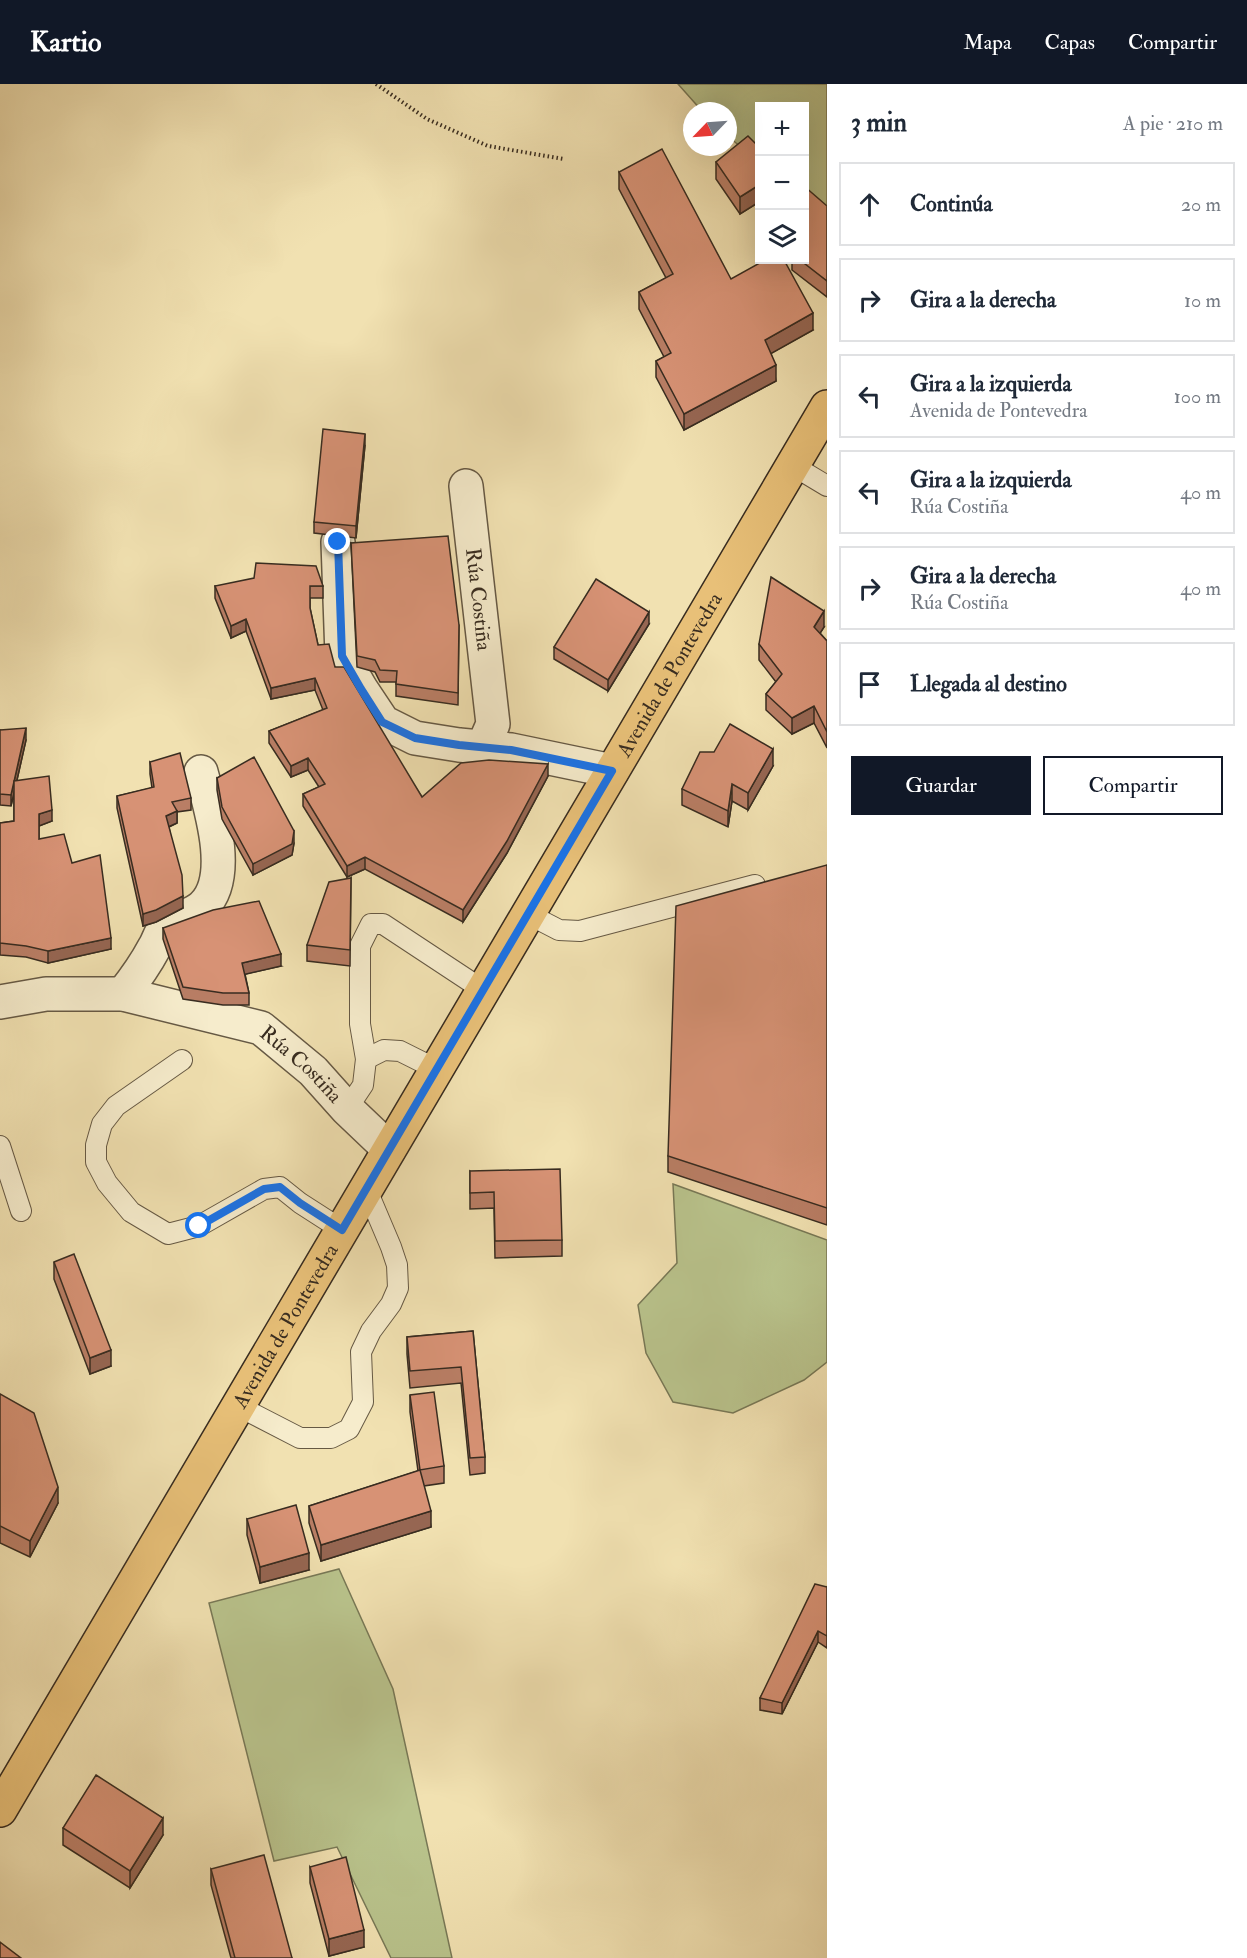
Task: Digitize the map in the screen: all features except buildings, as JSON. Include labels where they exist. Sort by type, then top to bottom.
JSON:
[{"type":"main road","name":"Avenida de Pontevedra","points":[[2,1803],[827,407]]},
{"type":"street","name":"Rúa Costiña","points":[[466,486],[493,724],[483,747]]},
{"type":"street","points":[[338,542],[342,656],[382,722],[415,738],[511,750],[612,771]]},
{"type":"street","points":[[123,994],[139,975],[165,926],[188,916],[205,905],[217,884],[218,855],[213,818],[201,772]]},
{"type":"street","name":"Rúa Costiña","points":[[0,1002],[46,994],[123,994],[261,1028],[313,1071],[347,1109],[389,1149]]},
{"type":"lane","points":[[792,465],[827,486]]},
{"type":"lane","points":[[528,914],[560,930],[580,931],[778,879]]},
{"type":"lane","points":[[347,1109],[363,1085],[366,1059],[360,1024],[360,946],[371,924],[383,924],[483,990]]},
{"type":"lane","points":[[366,1059],[384,1050],[400,1051],[436,1069]]},
{"type":"lane","points":[[182,1060],[116,1106],[102,1124],[96,1145],[96,1162],[107,1183],[131,1212],[168,1234],[199,1226],[264,1189],[280,1187],[342,1230]]},
{"type":"lane","points":[[0,1146],[21,1211]]},
{"type":"lane","points":[[238,1406],[300,1438],[331,1438],[349,1429],[363,1402],[361,1352],[371,1331],[391,1304],[398,1288],[397,1265],[391,1246],[366,1188]]},
{"type":"path","points":[[376,84],[427,119],[488,146],[564,159]]},
{"type":"green space","points":[[678,84],[827,84],[827,222],[809,206],[809,102],[755,102],[755,160],[737,144],[737,102],[694,102]]},
{"type":"green space","points":[[673,1184],[827,1240],[827,1362],[804,1380],[733,1413],[673,1402],[646,1353],[638,1305],[677,1263]]},
{"type":"green space","points":[[339,1569],[393,1689],[452,1958],[391,1958],[337,1847],[274,1861],[209,1603]]},
{"type":"route","points":[[199,1226],[264,1189],[280,1187],[342,1230],[612,771],[511,750],[415,738],[382,722],[342,656],[338,542]]}]
